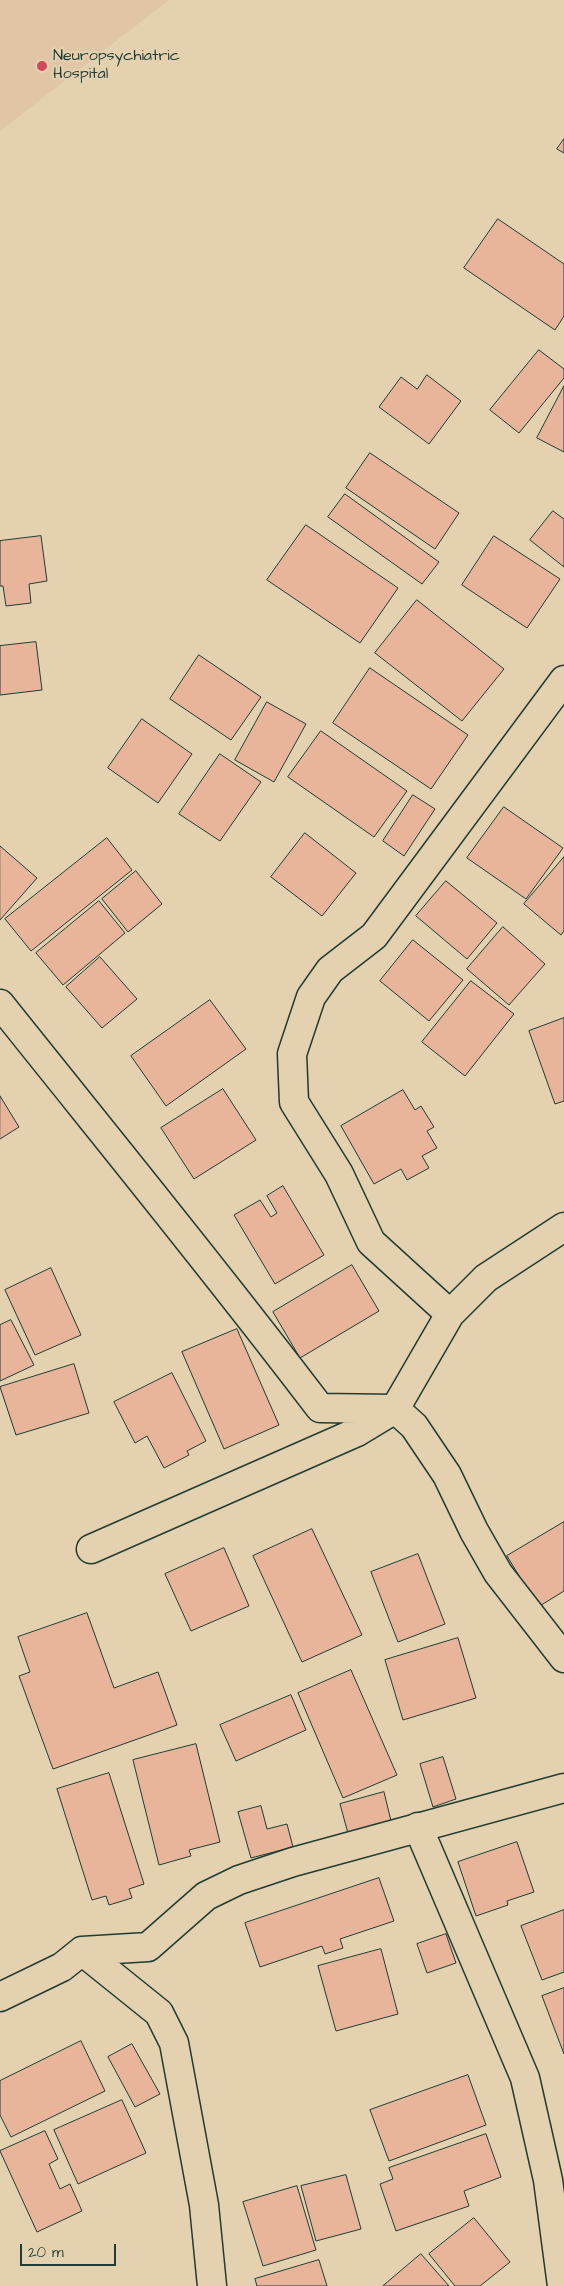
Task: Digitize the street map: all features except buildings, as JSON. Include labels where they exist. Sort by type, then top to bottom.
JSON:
[{"type":"street","points":[[450,1314],[371,1242],[339,1174],[294,1102],[292,1054],[312,997],[330,970],[374,936],[564,680]]},
{"type":"street","points":[[0,1004],[135,1174],[222,1279],[320,1408],[395,1409],[414,1426],[448,1475],[474,1531],[498,1573],[564,1658]]},
{"type":"street","points":[[91,1549],[357,1432],[395,1409],[450,1314],[486,1278],[564,1227]]},
{"type":"street","points":[[0,1997],[62,1967],[82,1951],[148,1946],[206,1896],[239,1880],[293,1862],[564,1788]]},
{"type":"street","points":[[418,1827],[525,2078],[548,2180],[562,2286]]},
{"type":"street","points":[[82,1951],[158,2013],[174,2042],[204,2205],[212,2286]]},
{"type":"shaded area","name":"Neuropsychiatric Hospital","points":[[0,0],[169,0],[0,131]]},
{"type":"place","name":"Neuropsychiatric Hospital","points":[[42,66]]}]
